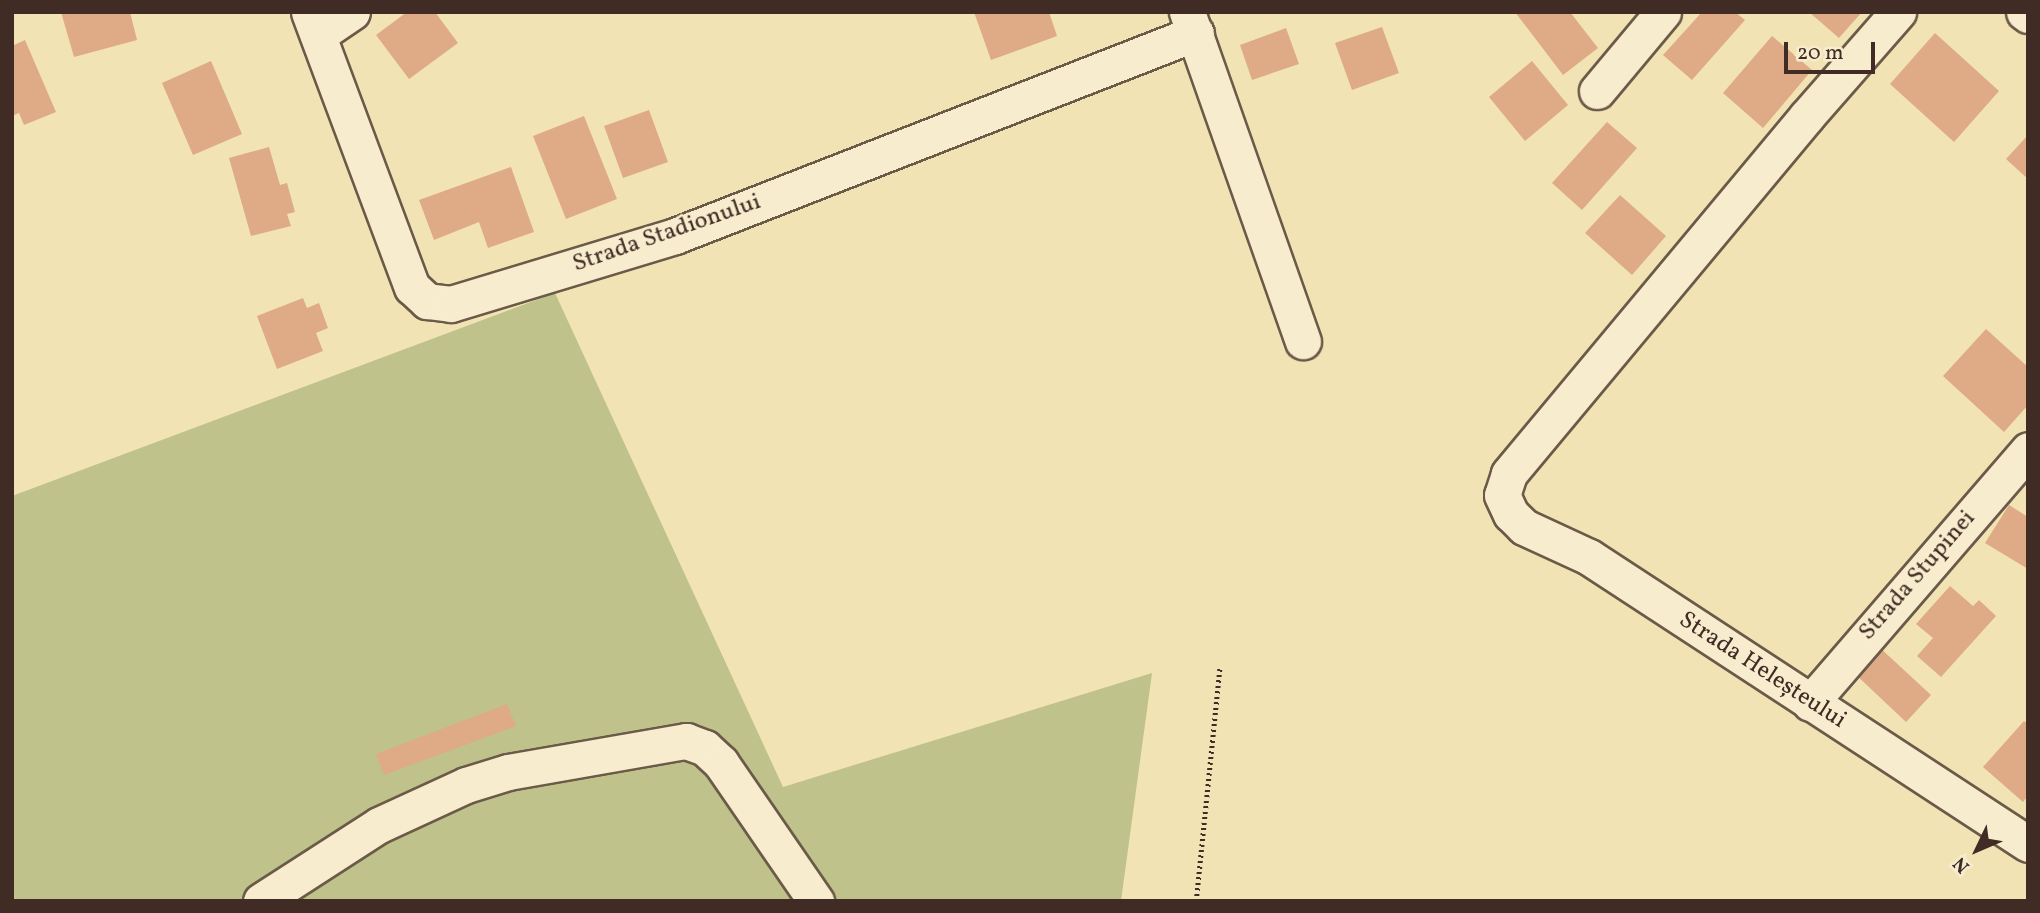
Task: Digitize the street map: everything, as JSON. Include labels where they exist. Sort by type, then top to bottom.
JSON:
[{"type":"street","points":[[313,24],[352,12]]},
{"type":"street","points":[[1597,91],[1663,12]]},
{"type":"street","name":"Strada Heleșteului","points":[[1898,12],[1798,126],[1509,474],[1502,495],[1511,514],[1524,527],[1589,557],[2028,844]]},
{"type":"street","points":[[1191,23],[1303,341]]},
{"type":"street","name":"Strada Stadionului","points":[[313,24],[412,287],[427,301],[451,304],[675,236],[1191,23]]},
{"type":"street","name":"Strada Stupinei","points":[[1810,703],[2028,450]]},
{"type":"street","points":[[261,901],[379,825],[466,785],[508,772],[685,741],[705,748],[721,763],[816,901]]},
{"type":"path","points":[[1196,901],[1220,666]]},
{"type":"green space","points":[[555,293],[783,787],[1152,673],[1121,901],[12,901],[12,496]]},
{"type":"building","points":[[61,12],[130,12],[137,40],[74,57]]},
{"type":"building","points":[[407,12],[435,12],[458,43],[409,79],[376,35]]},
{"type":"building","points":[[974,12],[1049,12],[1057,36],[991,60]]},
{"type":"building","points":[[1515,12],[1570,12],[1598,48],[1563,75]]},
{"type":"building","points":[[1702,12],[1735,12],[1745,20],[1692,80],[1663,55]]},
{"type":"building","points":[[1809,12],[1862,12],[1839,38]]},
{"type":"building","points":[[1382,27],[1399,73],[1352,90],[1335,43]]},
{"type":"building","points":[[1286,28],[1299,64],[1252,80],[1240,45]]},
{"type":"building","points":[[1935,33],[1999,91],[1954,142],[1890,84]]},
{"type":"building","points":[[1772,36],[1812,70],[1763,128],[1723,93]]},
{"type":"building","points":[[25,40],[56,112],[24,125],[19,113],[12,116],[12,46]]},
{"type":"building","points":[[211,61],[242,134],[193,155],[162,83]]},
{"type":"building","points":[[1532,61],[1568,105],[1525,141],[1489,97]]},
{"type":"building","points":[[649,110],[668,162],[623,178],[604,126]]},
{"type":"building","points":[[584,116],[617,199],[566,219],[533,136]]},
{"type":"building","points":[[1607,122],[1637,148],[1582,210],[1552,183]]},
{"type":"building","points":[[2028,135],[2028,179],[2006,159]]},
{"type":"building","points":[[269,147],[280,185],[287,183],[295,212],[287,214],[291,226],[251,236],[229,158]]},
{"type":"building","points":[[511,167],[534,232],[488,248],[479,222],[434,240],[419,200]]},
{"type":"building","points":[[1620,195],[1666,236],[1632,275],[1585,233]]},
{"type":"building","points":[[303,298],[307,308],[319,303],[328,328],[316,333],[323,351],[277,369],[257,316]]},
{"type":"building","points":[[1986,329],[2028,367],[2028,405],[2004,432],[1943,376]]},
{"type":"building","points":[[2009,505],[2028,517],[2028,569],[1985,543]]},
{"type":"building","points":[[1950,586],[1973,606],[1979,600],[1996,616],[1941,677],[1917,656],[1933,638],[1916,624]]},
{"type":"building","points":[[1878,646],[1931,695],[1906,722],[1854,673]]},
{"type":"building","points":[[507,704],[516,726],[384,775],[376,754]]},
{"type":"building","points":[[2024,721],[2028,724],[2028,796],[2023,802],[1983,767]]}]
